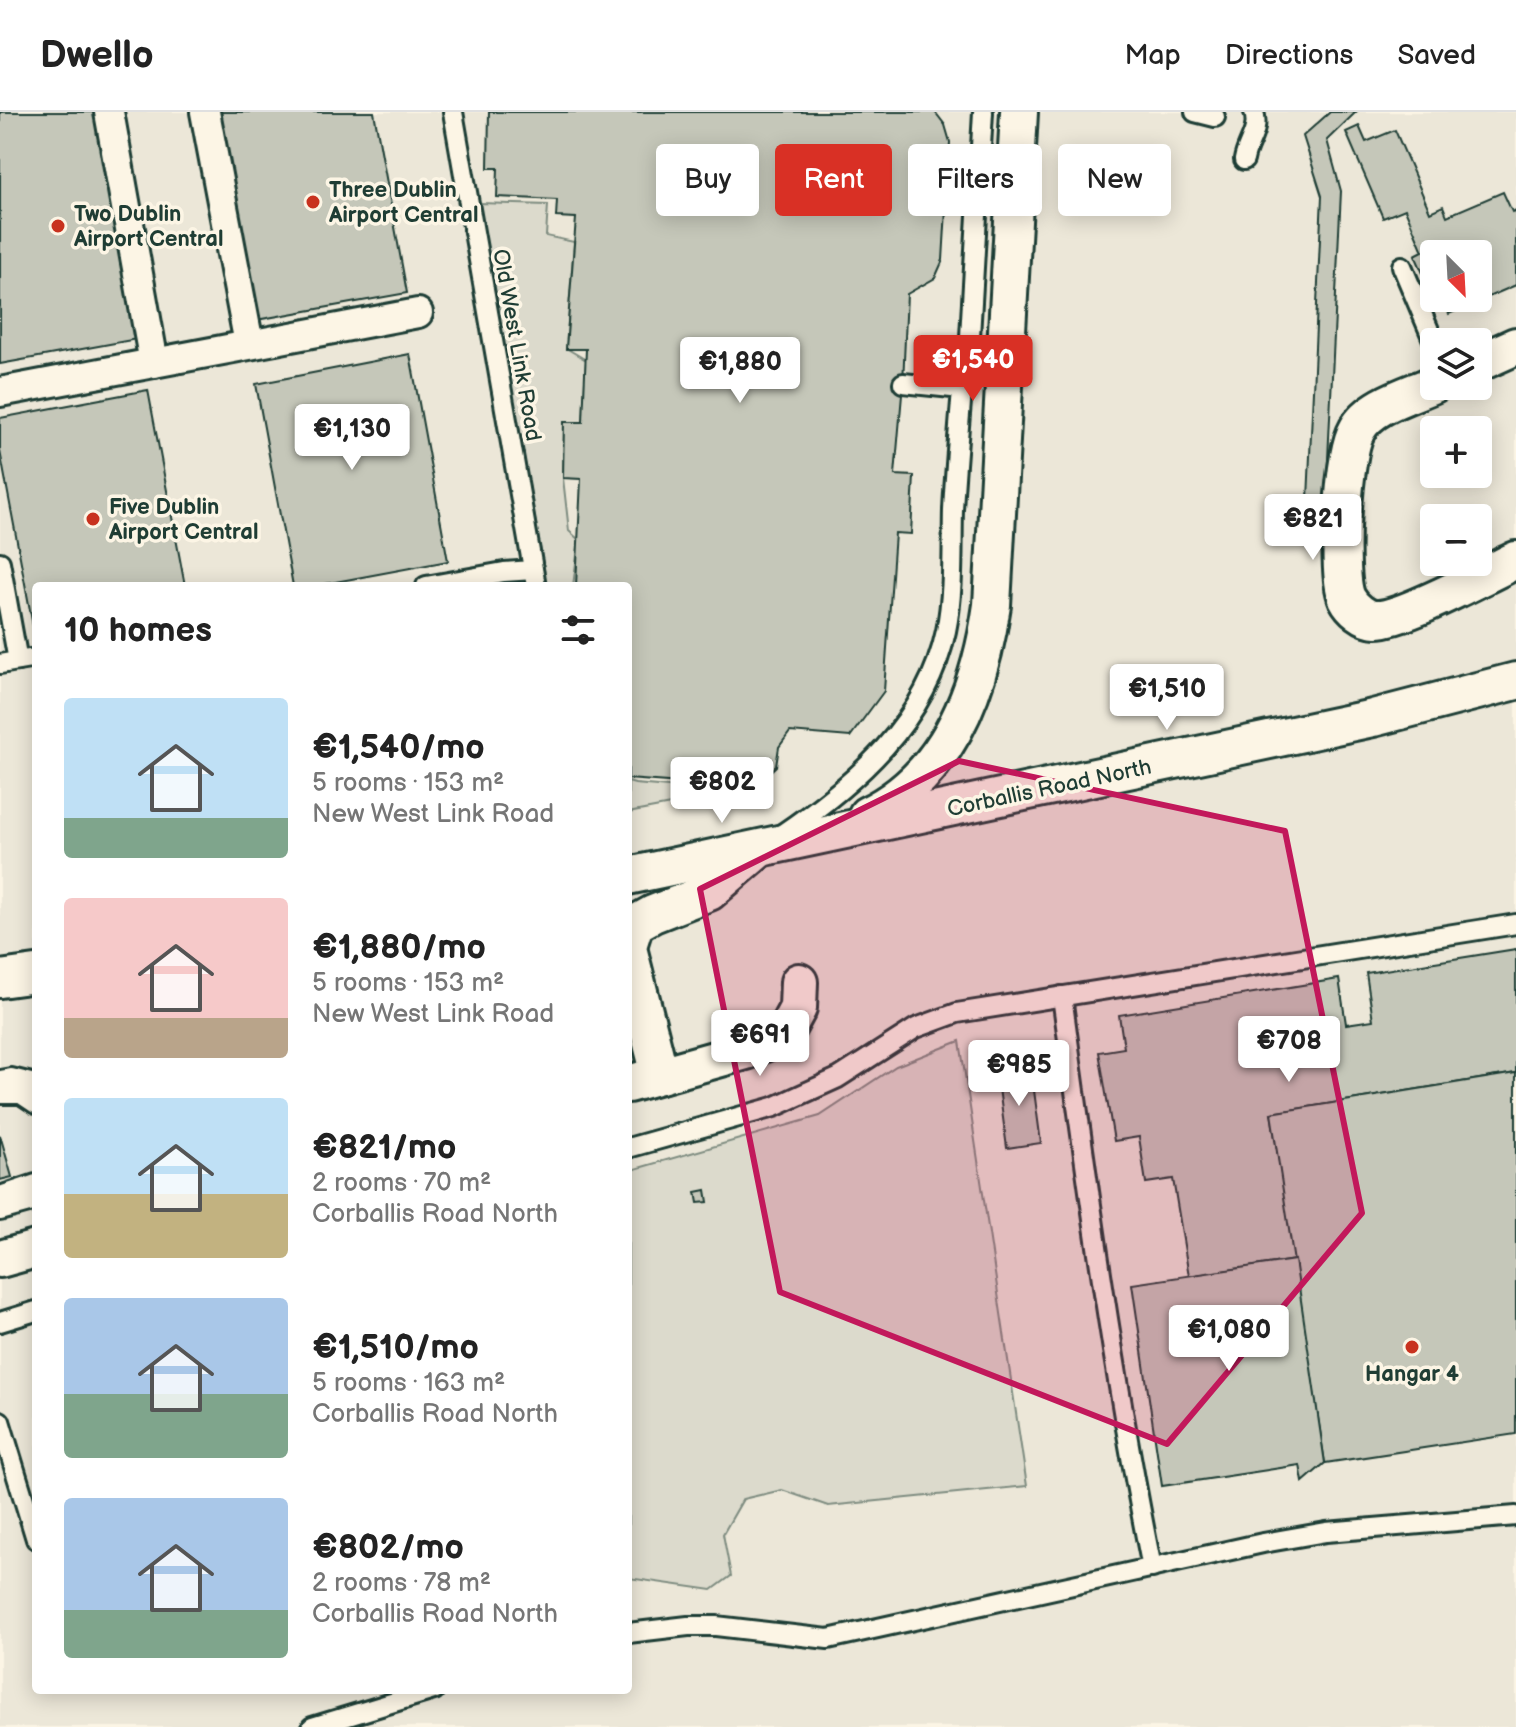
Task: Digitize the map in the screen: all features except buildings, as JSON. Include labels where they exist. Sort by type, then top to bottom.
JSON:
[{"type":"street","points":[[109,112],[154,363]]},
{"type":"street","points":[[205,112],[249,344]]},
{"type":"street","points":[[828,831],[895,800],[920,778],[943,750],[961,720],[986,643],[993,589],[1025,119]]},
{"type":"street","points":[[0,392],[418,313]]},
{"type":"street","points":[[1492,357],[1516,346]]},
{"type":"street","points":[[1420,390],[1377,410],[1358,427],[1348,448],[1344,482],[1342,581],[1348,600],[1360,613],[1374,619],[1399,614],[1516,560]]},
{"type":"street","name":"Corballis Road North","points":[[632,875],[828,831],[1017,795],[1373,718],[1516,681]]},
{"type":"street","points":[[632,934],[635,924],[653,914],[709,892],[762,847]]},
{"type":"street","points":[[632,980],[644,1079],[746,1051],[784,1034],[798,1008],[799,982]]},
{"type":"street","points":[[0,1259],[32,1250]]},
{"type":"lane","name":"Old West Link Road","points":[[453,112],[534,578]]},
{"type":"lane","points":[[762,847],[836,796],[881,753],[902,726],[935,667],[945,633],[950,599],[954,488],[962,389],[968,371],[983,112]]},
{"type":"lane","points":[[1195,112],[1215,117]]},
{"type":"lane","points":[[1244,160],[1255,132],[1257,122],[1254,112]]},
{"type":"lane","points":[[1402,266],[1428,328]]},
{"type":"lane","points":[[903,383],[962,389]]},
{"type":"lane","points":[[0,562],[18,661]]},
{"type":"lane","points":[[448,582],[504,572],[534,578]]},
{"type":"lane","points":[[632,1147],[774,1107],[838,1078],[916,1028],[957,1013],[1516,924]]},
{"type":"lane","points":[[1062,996],[1101,1283],[1152,1568]]},
{"type":"lane","points":[[0,1080],[11,1078],[32,1083]]},
{"type":"lane","points":[[0,1094],[21,1094],[32,1101]]},
{"type":"lane","points":[[0,1196],[32,1185]]},
{"type":"lane","points":[[0,1211],[32,1202]]},
{"type":"lane","points":[[0,1322],[32,1312]]},
{"type":"lane","points":[[0,1421],[32,1526]]},
{"type":"lane","points":[[632,1633],[716,1626],[828,1639],[1326,1532],[1516,1516]]},
{"type":"lane","points":[[312,1727],[421,1694]]},
{"type":"highlighted area","points":[[959,761],[1285,831],[1362,1213],[1167,1444],[780,1292],[700,889]]},
{"type":"shaded area","points":[[0,112],[1516,112],[1516,1727],[0,1727]]},
{"type":"shaded area","points":[[479,203],[548,205],[546,236],[574,242],[566,348],[586,360],[583,422],[564,423],[563,478],[569,531],[579,540],[574,582],[546,582]]},
{"type":"shaded area","points":[[632,783],[734,793],[632,812]]},
{"type":"shaded area","points":[[960,1041],[1027,1486],[828,1506],[782,1490],[743,1499],[723,1534],[731,1576],[712,1590],[632,1579],[632,1170],[820,1116],[896,1066]]},
{"type":"place","name":"Three Dublin Airport Central","points":[[313,202]]},
{"type":"place","name":"Two Dublin Airport Central","points":[[58,226]]},
{"type":"place","name":"Five Dublin Airport Central","points":[[93,519]]},
{"type":"place","name":"Hangar 4","points":[[1412,1347]]}]
